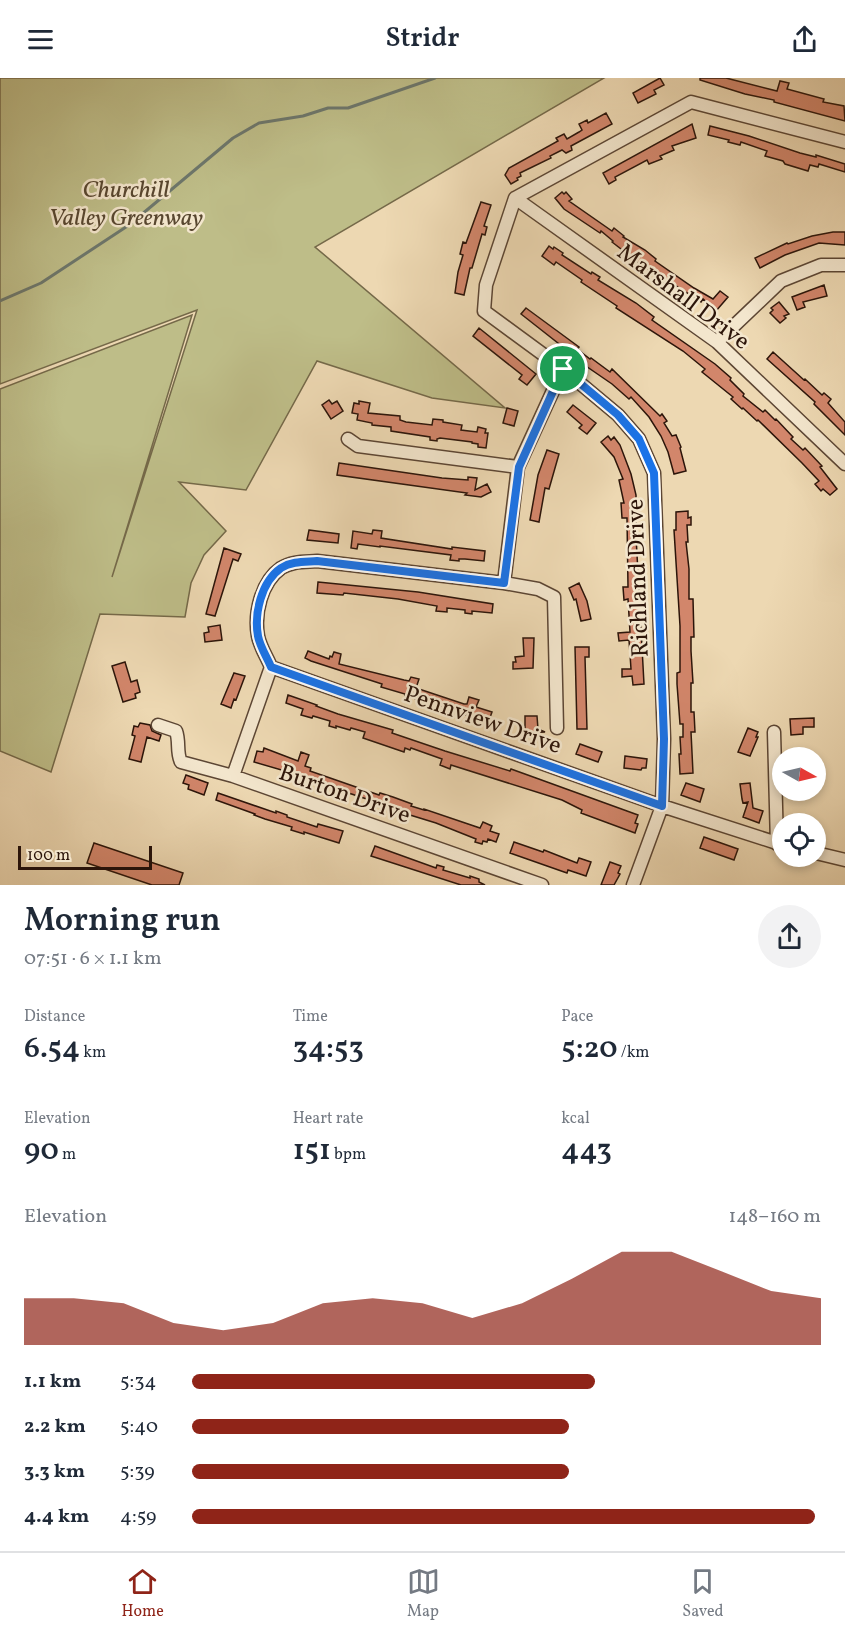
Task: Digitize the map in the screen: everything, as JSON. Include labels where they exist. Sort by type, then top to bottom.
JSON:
[{"type":"street","points":[[515,198],[691,102],[845,142]]},
{"type":"street","name":"Richland Drive","points":[[515,198],[486,285],[484,311],[563,369],[618,415],[639,439],[654,473],[664,739],[662,806],[633,885]]},
{"type":"street","name":"Marshall Drive","points":[[515,198],[717,342],[845,464]]},
{"type":"street","points":[[717,342],[781,281],[821,265],[845,265]]},
{"type":"street","points":[[504,583],[519,467],[563,369]]},
{"type":"street","points":[[348,440],[358,446],[519,467]]},
{"type":"street","points":[[233,776],[271,667],[258,637],[257,612],[265,588],[280,569],[295,562],[317,561],[504,583],[538,589],[554,597],[557,728]]},
{"type":"street","name":"Pennview Drive","points":[[271,667],[662,806],[772,842]]},
{"type":"street","name":"Burton Drive","points":[[158,725],[176,731],[179,740],[177,755],[181,762],[233,776],[542,885]]},
{"type":"street","points":[[774,732],[778,813]]},
{"type":"street","points":[[826,855],[845,860]]},
{"type":"green space","name":"Churchill Valley Greenway","points":[[0,78],[604,78],[315,247],[505,408],[432,398],[317,361],[246,490],[179,482],[226,531],[204,555],[191,583],[185,617],[100,614],[51,772],[0,751],[0,389],[192,315],[112,577],[197,310],[0,384]]},
{"type":"building","points":[[660,78],[664,85],[654,90],[656,94],[638,103],[633,93]]},
{"type":"building","points":[[700,78],[726,78],[777,91],[780,81],[789,83],[787,89],[824,99],[823,102],[844,106],[845,121],[745,94],[700,80]]},
{"type":"building","points":[[606,113],[612,124],[571,146],[572,150],[566,153],[562,150],[520,173],[518,180],[511,184],[505,175],[509,168],[558,141],[556,138],[564,134],[567,139],[579,132],[582,130],[579,124],[587,120],[588,123]]},
{"type":"building","points":[[692,124],[696,138],[672,146],[674,150],[660,156],[662,159],[649,164],[647,160],[615,177],[616,180],[609,184],[603,173]]},
{"type":"building","points":[[710,126],[845,164],[845,172],[819,164],[818,167],[810,165],[808,171],[785,164],[783,161],[765,156],[767,151],[741,142],[740,145],[708,135]]},
{"type":"building","points":[[562,192],[564,194],[566,192],[572,199],[569,201],[612,231],[614,228],[694,288],[713,299],[720,291],[728,297],[716,311],[703,299],[701,302],[667,280],[665,283],[601,231],[600,233],[564,209],[555,198]]},
{"type":"building","points":[[481,202],[491,205],[484,226],[487,227],[485,235],[482,234],[472,268],[470,268],[464,295],[455,293],[463,255],[460,254],[463,242],[466,243]]},
{"type":"building","points":[[833,232],[845,232],[845,245],[819,243],[785,255],[760,268],[755,258],[787,243]]},
{"type":"building","points":[[549,246],[563,253],[562,255],[591,274],[592,272],[600,277],[598,280],[636,303],[654,317],[652,320],[715,364],[731,378],[730,380],[744,394],[743,396],[776,419],[793,437],[791,439],[803,450],[805,448],[822,466],[820,467],[837,489],[830,495],[823,489],[821,491],[815,484],[819,481],[802,463],[758,420],[731,399],[733,397],[702,372],[705,369],[683,351],[616,308],[617,306],[556,262],[554,265],[542,256]]},
{"type":"building","points":[[824,285],[827,296],[803,302],[805,307],[797,310],[792,297]]},
{"type":"building","points":[[779,302],[789,314],[784,316],[786,318],[780,323],[770,313],[773,310],[771,308]]},
{"type":"building","points":[[526,308],[579,347],[577,349],[590,359],[610,372],[612,369],[660,416],[662,414],[667,421],[664,423],[672,436],[676,435],[686,471],[674,474],[661,436],[649,417],[631,397],[629,399],[612,384],[567,353],[568,351],[521,314]]},
{"type":"building","points":[[479,328],[536,374],[527,385],[519,379],[522,375],[473,336]]},
{"type":"building","points":[[773,352],[822,395],[824,393],[831,399],[828,403],[845,422],[845,435],[814,404],[815,402],[767,359]]},
{"type":"building","points":[[329,400],[332,404],[337,401],[343,411],[331,419],[322,405]]},
{"type":"building","points":[[359,401],[370,403],[368,413],[400,416],[400,420],[406,422],[432,425],[433,419],[462,425],[461,430],[477,432],[478,427],[486,429],[485,433],[488,433],[486,448],[478,447],[478,444],[472,442],[440,438],[437,441],[430,440],[430,437],[391,431],[391,427],[372,425],[372,423],[357,420],[358,414],[352,413],[354,403],[359,404]]},
{"type":"building","points":[[573,405],[596,423],[587,434],[579,428],[582,425],[567,412]]},
{"type":"building","points":[[507,408],[518,411],[514,426],[503,423]]},
{"type":"building","points":[[608,436],[611,440],[614,437],[620,445],[636,495],[644,684],[633,685],[632,676],[622,677],[622,669],[631,669],[629,640],[619,641],[618,633],[630,632],[628,599],[624,600],[623,587],[628,587],[627,518],[622,518],[621,503],[624,503],[619,480],[623,479],[614,457],[601,442]]},
{"type":"building","points":[[547,450],[559,454],[549,489],[545,488],[539,522],[530,520],[538,475]]},
{"type":"building","points":[[339,463],[442,478],[468,480],[468,477],[477,478],[475,490],[487,484],[491,492],[481,497],[465,495],[467,493],[337,475]]},
{"type":"building","points":[[688,511],[691,525],[687,525],[688,542],[686,542],[689,599],[693,599],[694,637],[691,637],[693,683],[691,683],[691,712],[694,712],[695,732],[691,732],[693,773],[680,774],[680,737],[683,737],[683,724],[680,724],[677,684],[677,673],[680,672],[680,626],[674,530],[676,530],[676,512]]},
{"type":"building","points":[[309,530],[339,534],[338,543],[307,540]]},
{"type":"building","points":[[373,530],[382,531],[381,538],[452,549],[452,547],[485,551],[484,561],[450,560],[451,555],[380,546],[358,544],[357,549],[351,548],[353,531],[372,534]]},
{"type":"building","points":[[224,548],[241,554],[238,561],[233,559],[215,616],[206,614]]},
{"type":"building","points":[[318,582],[418,592],[493,604],[492,613],[472,611],[472,614],[465,613],[465,610],[447,608],[447,612],[436,611],[437,606],[398,599],[344,593],[343,595],[317,593]]},
{"type":"building","points":[[579,583],[587,601],[591,619],[581,621],[576,599],[574,600],[569,588]]},
{"type":"building","points":[[220,625],[222,640],[205,642],[204,633],[209,632],[208,627]]},
{"type":"building","points":[[523,638],[534,638],[533,668],[513,669],[513,662],[516,662],[515,657],[524,656]]},
{"type":"building","points":[[575,647],[589,647],[589,657],[585,657],[587,729],[577,729]]},
{"type":"building","points":[[308,651],[329,659],[334,652],[341,654],[339,664],[409,681],[411,677],[419,679],[416,688],[464,704],[467,704],[469,697],[479,700],[476,707],[492,712],[488,723],[439,705],[405,696],[405,694],[381,687],[382,684],[311,661],[305,658]]},
{"type":"building","points":[[125,662],[131,682],[137,680],[140,692],[135,694],[136,698],[123,702],[112,666]]},
{"type":"building","points":[[234,673],[245,676],[231,708],[221,704]]},
{"type":"building","points":[[288,695],[338,714],[393,730],[392,733],[445,751],[510,771],[511,769],[638,815],[635,833],[581,813],[582,810],[562,800],[451,765],[450,769],[440,765],[442,759],[411,748],[410,750],[405,748],[404,752],[363,738],[365,732],[351,728],[350,730],[336,726],[336,728],[329,726],[330,721],[301,715],[303,709],[286,703]]},
{"type":"building","points":[[525,716],[537,716],[538,729],[545,732],[525,733]]},
{"type":"building","points":[[814,718],[814,727],[803,727],[803,734],[791,735],[790,719]]},
{"type":"building","points":[[140,723],[150,725],[152,731],[161,735],[159,741],[147,737],[141,762],[129,759],[135,736],[132,735],[134,726],[138,727]]},
{"type":"building","points":[[748,728],[758,732],[750,756],[738,752]]},
{"type":"building","points":[[580,744],[602,752],[598,762],[576,754]]},
{"type":"building","points":[[264,748],[298,761],[301,752],[309,755],[305,766],[311,768],[310,771],[480,828],[483,822],[492,826],[490,831],[499,834],[496,842],[488,839],[482,844],[475,842],[476,839],[436,823],[384,807],[385,805],[315,782],[316,780],[254,762],[257,751],[263,752]]},
{"type":"building","points":[[625,756],[647,759],[646,768],[641,770],[624,768]]},
{"type":"building","points":[[186,775],[208,783],[204,795],[188,789],[189,785],[183,783]]},
{"type":"building","points":[[686,783],[704,789],[700,802],[681,795]]},
{"type":"building","points":[[750,783],[753,808],[763,811],[759,823],[743,817],[748,802],[743,803],[740,784]]},
{"type":"building","points":[[218,793],[276,813],[276,811],[317,827],[318,824],[343,831],[339,843],[291,830],[292,827],[216,800]]},
{"type":"building","points":[[704,837],[738,849],[734,860],[700,848]]},
{"type":"building","points":[[514,842],[543,852],[544,850],[577,863],[579,858],[591,862],[586,876],[568,870],[567,873],[510,853]]},
{"type":"building","points":[[94,843],[183,873],[179,885],[152,885],[87,863]]},
{"type":"building","points":[[375,846],[436,868],[437,865],[444,867],[443,870],[479,879],[479,882],[485,885],[461,885],[371,856]]},
{"type":"building","points":[[610,862],[621,866],[618,873],[620,874],[614,885],[601,885]]},
{"type":"waterway","points":[[0,301],[41,283],[129,225],[233,138],[259,123],[303,116],[328,108],[348,108],[435,78]]},
{"type":"route","points":[[563,369],[618,415],[639,439],[654,473],[664,739],[662,806],[271,667],[258,637],[257,612],[265,588],[280,569],[295,562],[317,561],[504,583],[519,467],[563,369]]}]
